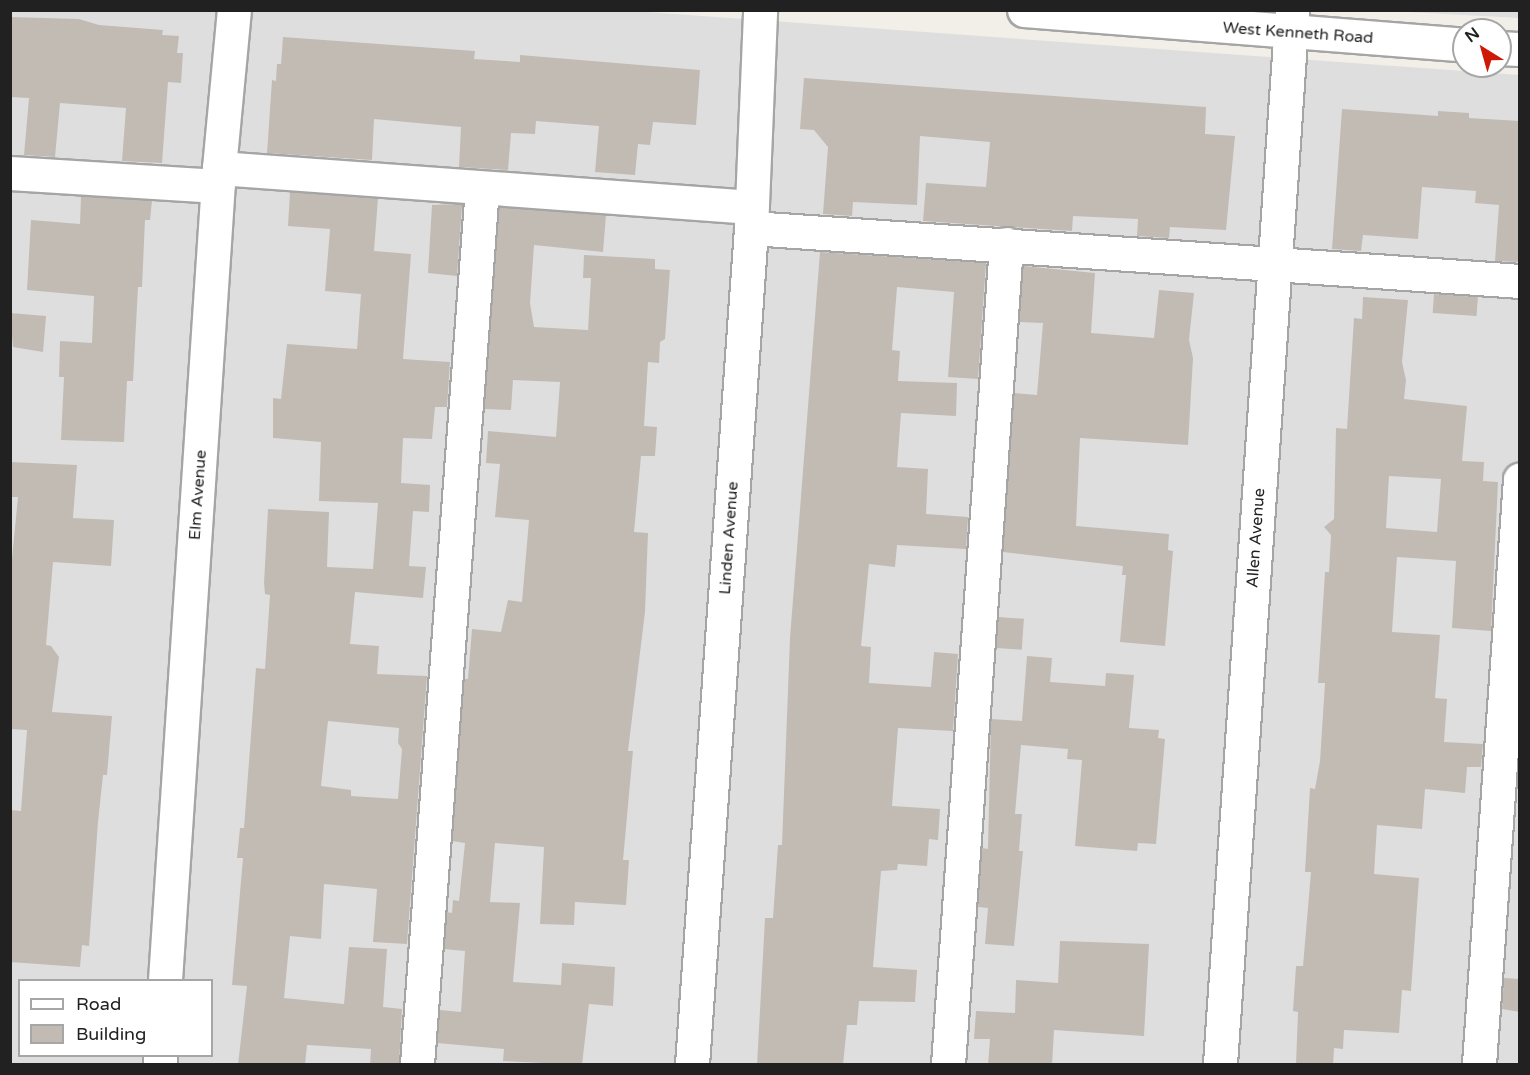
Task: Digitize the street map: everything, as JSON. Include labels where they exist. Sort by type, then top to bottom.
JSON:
[{"type":"street","name":"Elm Avenue","points":[[165,979],[219,177],[234,10]]},
{"type":"street","name":"Linden Avenue","points":[[692,1065],[751,217],[760,10]]},
{"type":"street","name":"West Kenneth Road","points":[[1024,10],[1291,21],[1452,43]]},
{"type":"street","name":"Allen Avenue","points":[[1220,1065],[1291,21]]},
{"type":"street","points":[[10,173],[219,177],[482,188],[1006,244],[1520,281]]},
{"type":"street","points":[[417,1065],[482,188]]},
{"type":"street","points":[[948,1065],[1006,244]]},
{"type":"street","points":[[1479,1065],[1520,479]]},
{"type":"shaded area","points":[[10,11],[633,11],[1452,70],[1452,78],[1512,78],[1512,74],[1519,75],[1519,1064],[11,1064]]},
{"type":"shaded area","points":[[1391,11],[1519,11],[1519,18]]},
{"type":"building","points":[[10,17],[79,19],[99,25],[163,30],[162,35],[179,36],[177,53],[183,53],[181,83],[168,82],[162,163],[122,161],[126,108],[60,103],[55,157],[24,155],[29,98],[10,97]]},
{"type":"building","points":[[283,37],[475,51],[474,59],[520,62],[520,55],[700,70],[696,125],[653,122],[650,145],[638,144],[635,175],[595,172],[599,126],[536,121],[535,134],[511,133],[508,170],[459,167],[461,127],[374,119],[372,160],[267,153],[272,80],[276,81],[277,64],[281,64]]},
{"type":"building","points":[[804,78],[1206,107],[1205,134],[1235,136],[1226,230],[1170,227],[1169,238],[1137,236],[1138,219],[1073,216],[1072,231],[923,221],[926,183],[986,187],[990,142],[920,136],[917,205],[853,202],[852,216],[823,214],[828,147],[814,130],[800,129]]},
{"type":"building","points":[[1342,109],[1438,116],[1438,111],[1469,113],[1469,118],[1520,121],[1520,262],[1495,261],[1499,205],[1475,203],[1476,191],[1422,187],[1418,239],[1363,235],[1361,251],[1332,249]]},
{"type":"building","points":[[290,192],[378,198],[374,251],[411,254],[403,359],[450,362],[447,407],[435,407],[432,439],[403,438],[401,483],[430,485],[429,512],[413,511],[409,566],[426,567],[423,598],[355,592],[350,644],[379,646],[377,674],[427,676],[407,944],[373,942],[377,889],[324,884],[321,939],[290,936],[284,998],[344,1004],[349,947],[387,949],[383,1007],[402,1009],[399,1065],[370,1065],[371,1049],[307,1045],[305,1065],[238,1065],[247,986],[232,985],[243,858],[237,858],[240,828],[244,828],[256,668],[265,669],[270,595],[265,594],[264,583],[268,509],[329,512],[327,567],[373,569],[378,503],[319,501],[321,442],[273,438],[273,398],[281,399],[287,344],[357,349],[361,294],[325,291],[330,229],[288,226]],"holes":[[[328,721],[399,728],[398,743],[402,749],[398,799],[351,796],[351,790],[321,786]]]},
{"type":"building","points":[[81,196],[152,201],[150,220],[145,220],[142,287],[138,287],[133,381],[127,381],[124,442],[61,440],[64,377],[59,377],[60,341],[92,343],[94,296],[27,290],[31,220],[80,224]]},
{"type":"building","points":[[432,205],[462,205],[457,276],[428,273]]},
{"type":"building","points":[[499,207],[606,215],[603,252],[534,245],[530,303],[534,327],[588,330],[591,278],[583,278],[584,255],[655,259],[655,269],[670,270],[665,339],[660,342],[659,363],[648,362],[644,426],[657,427],[655,456],[641,456],[634,532],[648,533],[645,612],[628,751],[633,751],[623,860],[629,860],[626,905],[575,902],[574,925],[540,924],[544,847],[495,843],[490,902],[520,903],[513,982],[561,985],[562,963],[615,967],[613,1006],[589,1004],[582,1065],[503,1061],[504,1049],[437,1043],[440,1010],[461,1012],[465,951],[444,949],[447,912],[452,913],[453,900],[459,901],[465,843],[452,841],[464,679],[468,679],[472,629],[501,632],[508,600],[522,602],[529,520],[495,517],[500,464],[486,463],[488,431],[556,437],[560,382],[513,380],[511,410],[484,409]]},
{"type":"building","points":[[820,252],[986,263],[978,379],[948,377],[954,292],[897,287],[892,350],[900,351],[898,381],[957,383],[956,416],[901,413],[897,467],[928,469],[926,514],[968,517],[966,549],[897,545],[895,567],[869,564],[861,646],[871,647],[869,683],[931,687],[934,652],[958,654],[953,731],[898,728],[892,806],[940,809],[938,840],[929,839],[927,866],[898,864],[897,870],[881,871],[873,967],[917,970],[915,1002],[859,1001],[857,1025],[847,1025],[843,1065],[757,1065],[765,918],[773,918],[778,845],[782,845],[790,638]]},
{"type":"building","points":[[1023,266],[1095,273],[1091,333],[1154,338],[1159,290],[1194,293],[1189,340],[1193,358],[1188,445],[1080,438],[1076,526],[1169,534],[1168,550],[1173,551],[1165,646],[1120,642],[1126,575],[1122,575],[1123,566],[1003,552],[1014,393],[1037,395],[1043,323],[1019,322]]},
{"type":"building","points":[[1434,294],[1478,297],[1477,316],[1433,313]]},
{"type":"building","points":[[1363,297],[1408,300],[1402,362],[1406,380],[1404,399],[1467,406],[1462,461],[1484,462],[1483,481],[1498,482],[1491,631],[1452,628],[1456,561],[1397,557],[1392,632],[1440,635],[1435,698],[1447,699],[1444,742],[1483,744],[1481,767],[1467,767],[1465,793],[1425,789],[1422,829],[1377,825],[1374,874],[1419,878],[1411,991],[1402,990],[1399,1033],[1344,1030],[1343,1049],[1334,1048],[1333,1065],[1296,1065],[1298,1012],[1293,1011],[1296,966],[1303,966],[1311,872],[1305,872],[1310,788],[1315,789],[1320,761],[1325,683],[1318,683],[1325,572],[1329,572],[1331,535],[1324,527],[1334,519],[1336,428],[1347,429],[1354,318],[1362,319]],"holes":[[[1389,476],[1441,479],[1437,532],[1386,528]]]},
{"type":"building","points":[[10,313],[46,316],[43,352],[13,347]]},
{"type":"building","points":[[10,462],[77,465],[73,518],[114,520],[111,566],[53,562],[46,645],[51,646],[59,657],[52,712],[112,716],[107,775],[103,775],[98,822],[89,946],[82,945],[80,967],[10,962],[10,810],[21,811],[27,730],[10,729],[10,579],[18,497],[10,497]]},
{"type":"building","points":[[998,617],[1024,619],[1022,650],[996,648]]},
{"type":"building","points":[[1027,656],[1052,658],[1050,682],[1105,686],[1106,673],[1134,675],[1129,728],[1159,730],[1158,738],[1165,739],[1156,844],[1138,843],[1137,851],[1075,846],[1082,760],[1067,759],[1068,749],[1021,745],[1015,814],[1022,814],[1019,851],[1023,851],[1014,946],[985,944],[988,908],[978,907],[982,848],[988,849],[991,719],[1022,721]]},
{"type":"building","points":[[1060,941],[1149,944],[1144,1036],[1054,1030],[1052,1065],[988,1065],[990,1039],[974,1039],[976,1011],[1015,1013],[1016,980],[1058,983]]},
{"type":"building","points":[[1504,978],[1520,979],[1520,1012],[1502,1009]]}]
